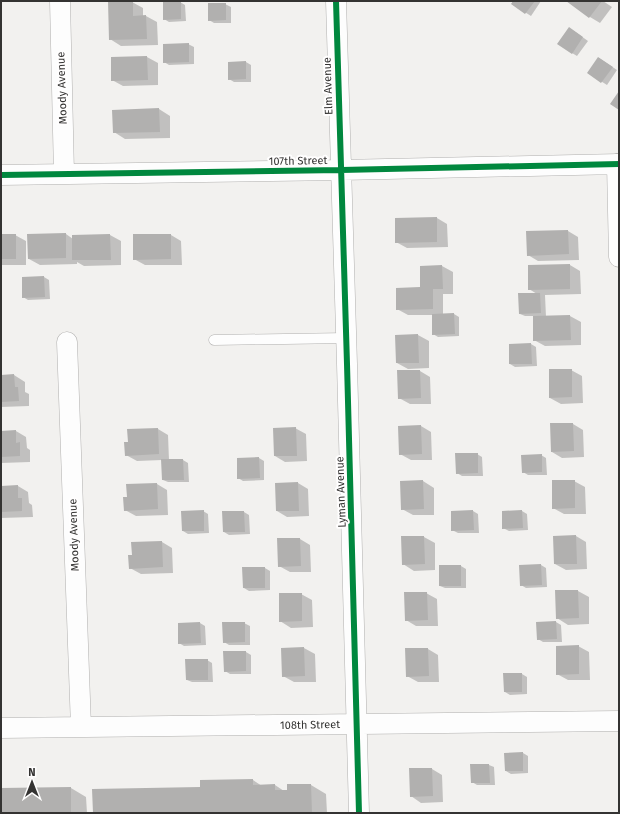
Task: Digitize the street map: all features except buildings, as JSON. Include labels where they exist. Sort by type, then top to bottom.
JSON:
[{"type":"street","name":"Moody Avenue","points":[[60,1],[64,174]]},
{"type":"street","name":"Elm Avenue","points":[[336,1],[341,170]]},
{"type":"street","name":"107th Street","points":[[1,175],[618,164]]},
{"type":"street","points":[[618,164],[619,257]]},
{"type":"street","name":"Lyman Avenue","points":[[341,170],[359,813]]},
{"type":"street","name":"Moody Avenue","points":[[67,342],[81,727]]},
{"type":"street","name":"108th Street","points":[[1,728],[619,721]]},
{"type":"lane","points":[[214,340],[346,338]]},
{"type":"cycle path","points":[[336,1],[359,813]]},
{"type":"cycle path","points":[[1,175],[619,164]]}]
